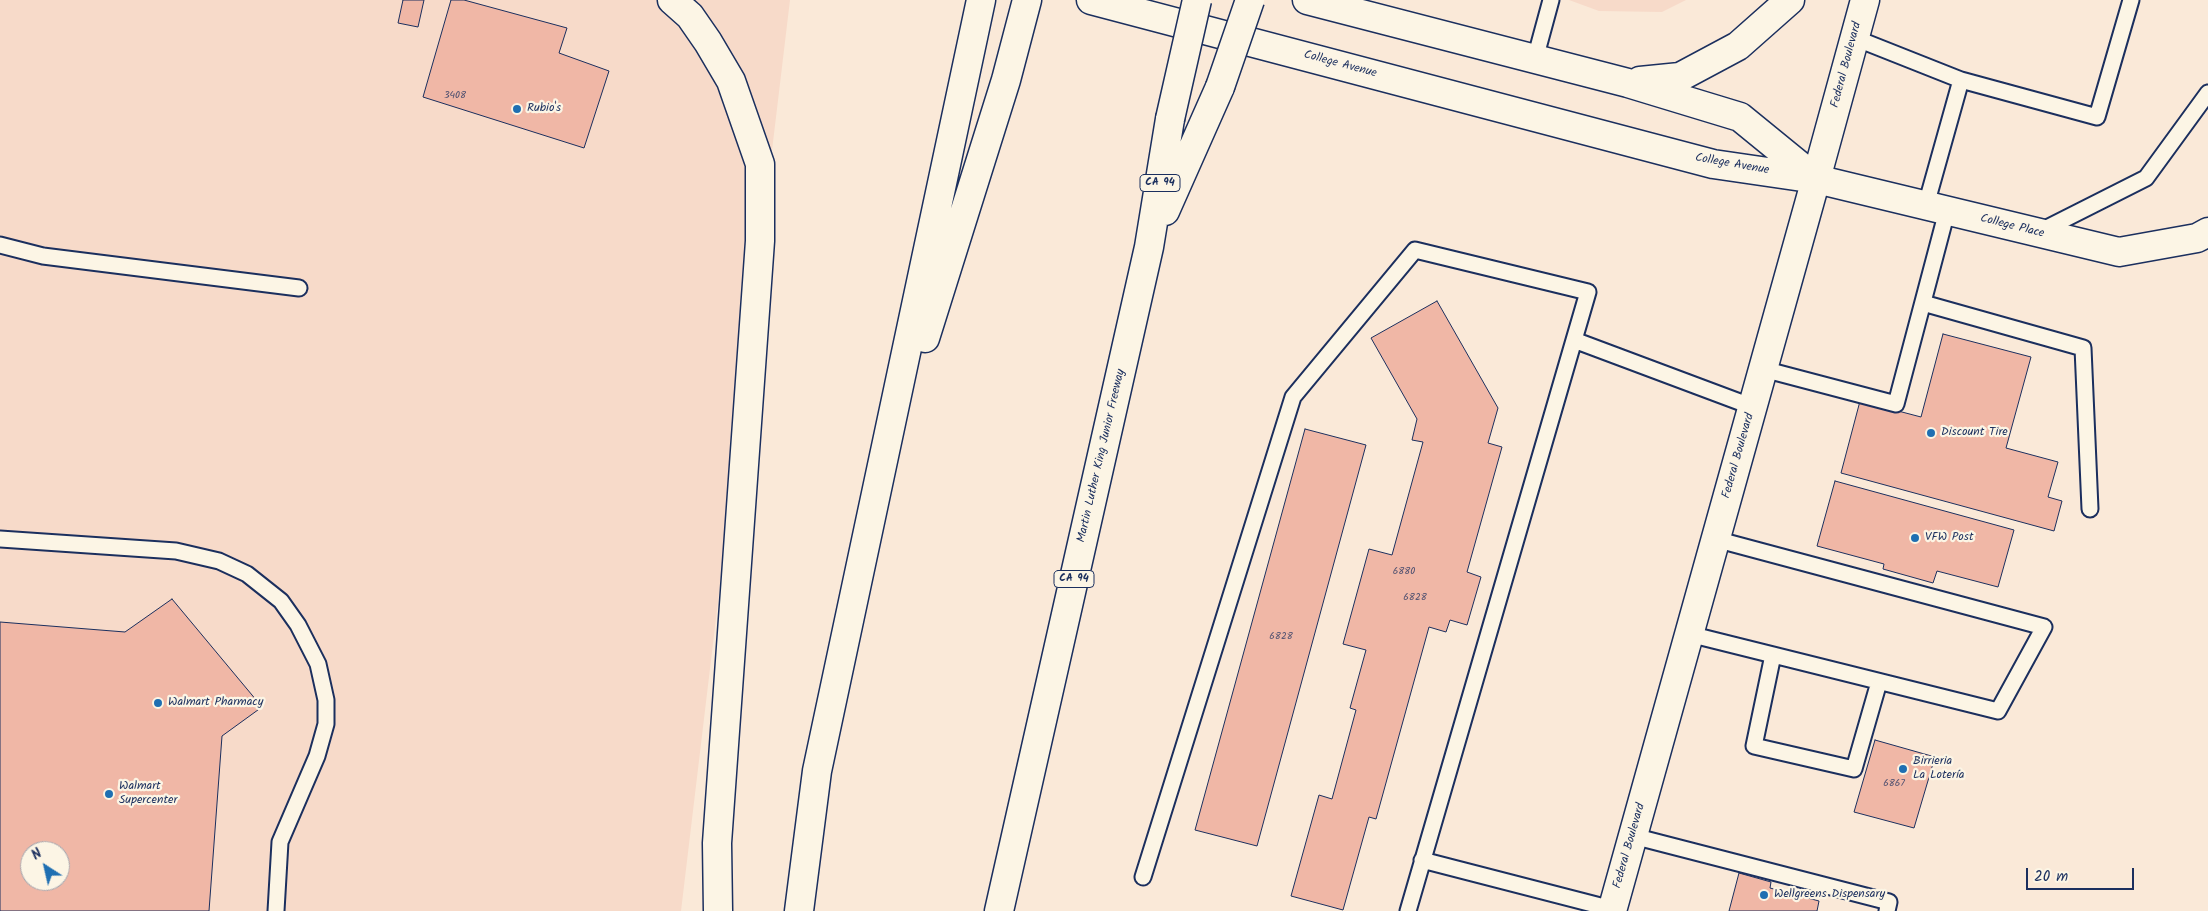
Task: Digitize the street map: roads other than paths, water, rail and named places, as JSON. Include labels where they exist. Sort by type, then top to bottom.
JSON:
[{"type":"main road","points":[[672,0],[690,16],[731,81],[760,164],[760,241],[717,843],[718,911]]},
{"type":"main road","points":[[799,911],[817,771],[981,0]]},
{"type":"main road","points":[[876,492],[1006,80],[1027,0]]},
{"type":"main road","name":"College Avenue","points":[[1091,0],[1713,164],[1816,178]]},
{"type":"main road","name":"Martin Luther King Junior Freeway","points":[[999,911],[1149,247],[1170,119],[1197,0]]},
{"type":"main road","points":[[1149,247],[1220,87],[1250,0]]},
{"type":"main road","name":"College Avenue","points":[[1307,0],[1628,83],[1740,117],[1816,178]]},
{"type":"main road","points":[[1628,83],[1680,77],[1738,46],[1790,0]]},
{"type":"main road","name":"Federal Boulevard","points":[[1612,910],[1865,0]]},
{"type":"main road","name":"College Place","points":[[1816,178],[2119,252],[2197,238],[2208,232]]},
{"type":"lane","points":[[1535,59],[1551,0]]},
{"type":"lane","points":[[1855,38],[1960,80],[2096,117],[2131,0]]},
{"type":"lane","points":[[1763,369],[1896,404],[1923,303],[1936,208],[1960,80]]},
{"type":"lane","points":[[2038,233],[2146,178],[2208,93]]},
{"type":"lane","points":[[0,245],[43,256],[299,288]]},
{"type":"lane","points":[[1143,877],[1293,396],[1415,250],[1588,292],[1408,911]]},
{"type":"lane","points":[[1923,303],[2083,348],[2090,509]]},
{"type":"lane","points":[[1574,340],[1753,407]]},
{"type":"lane","points":[[0,538],[185,553],[219,561],[247,574],[281,601],[298,624],[318,664],[326,700],[326,724],[317,756],[280,842],[276,911]]},
{"type":"lane","points":[[1689,634],[1998,711],[2044,627],[1715,540]]},
{"type":"lane","points":[[1773,655],[1754,746],[1854,769],[1879,682]]},
{"type":"lane","points":[[1633,836],[1889,902],[1887,911]]},
{"type":"lane","points":[[1422,860],[1612,910]]},
{"type":"place","name":"Rubio's","points":[[517,109]]},
{"type":"place","name":"Discount Tire","points":[[1931,433]]},
{"type":"place","name":"VFW Post","points":[[1915,538]]},
{"type":"place","name":"Walmart Pharmacy","points":[[158,703]]},
{"type":"place","name":"Birrieria La Lotería","points":[[1903,769]]},
{"type":"place","name":"Walmart Supercenter","points":[[109,794]]},
{"type":"place","name":"Wellgreens Dispensary","points":[[1764,895]]}]
